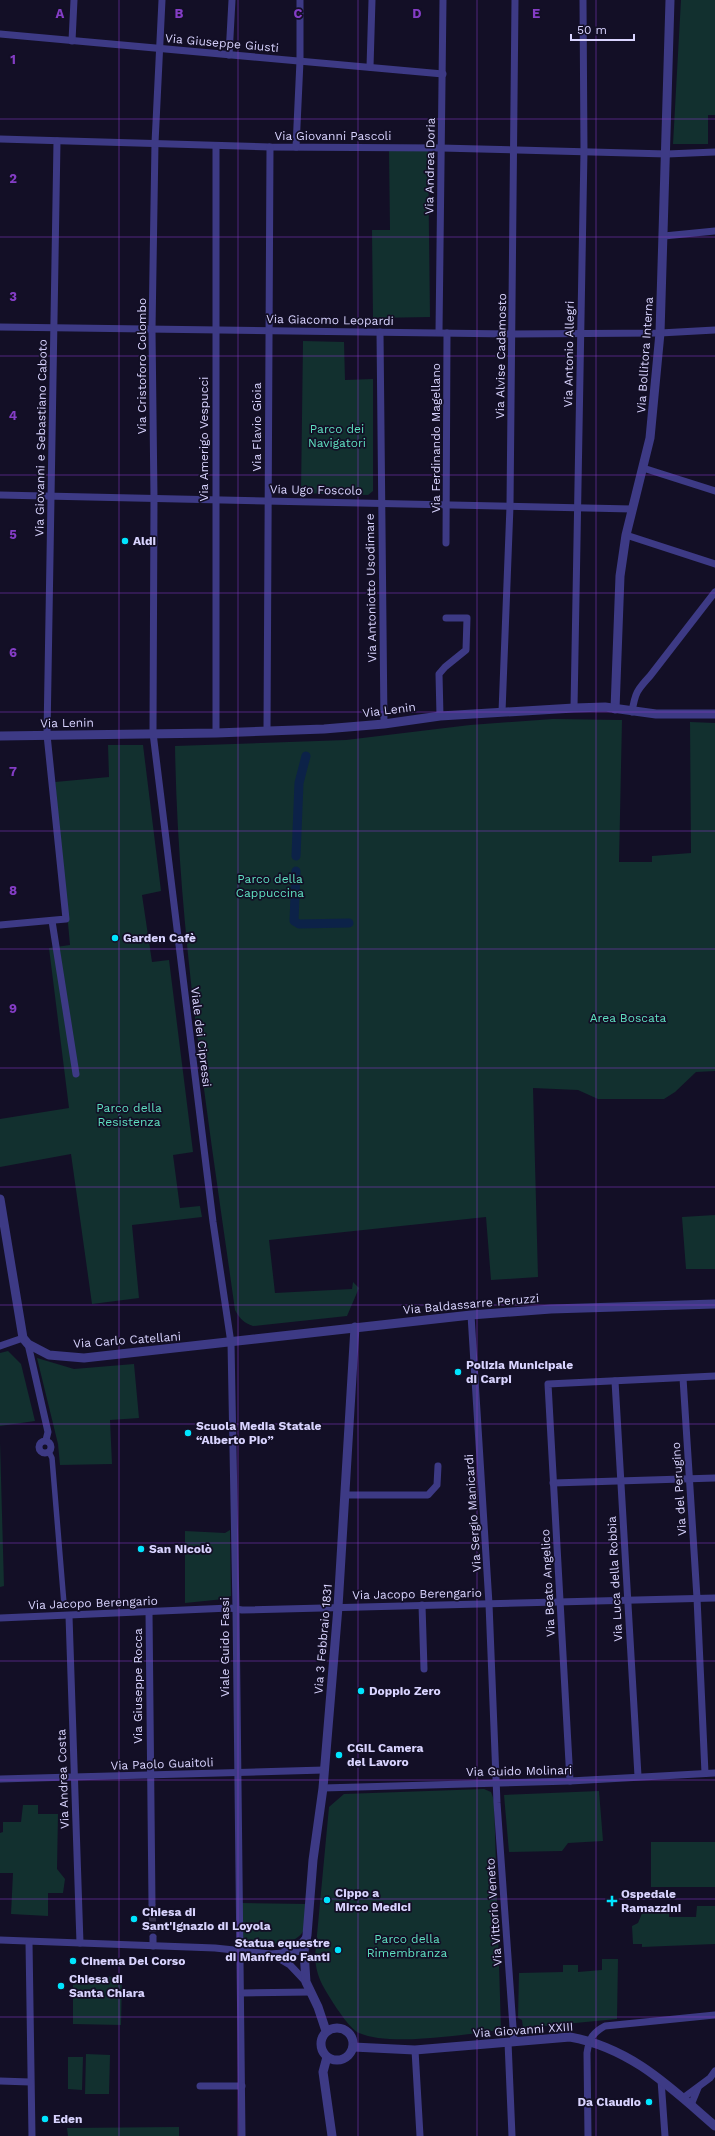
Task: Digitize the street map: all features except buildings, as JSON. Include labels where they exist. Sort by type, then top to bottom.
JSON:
[{"type":"street","points":[[72,41],[74,0]]},
{"type":"street","name":"Via Cristoforo Colombo","points":[[154,733],[152,330],[155,143],[162,0]]},
{"type":"street","points":[[229,55],[232,0]]},
{"type":"street","points":[[296,147],[300,61],[300,0]]},
{"type":"street","points":[[370,66],[372,0]]},
{"type":"street","name":"Via Andrea Doria","points":[[439,332],[443,0]]},
{"type":"street","name":"Via Alvise Cadamosto","points":[[502,712],[510,506],[515,0]]},
{"type":"street","name":"Via Antonio Allegri","points":[[574,708],[584,151],[583,0]]},
{"type":"street","name":"Via Bollitora Interna","points":[[615,709],[620,576],[626,535],[650,438],[660,333],[670,0]]},
{"type":"street","name":"Via Giuseppe Giusti","points":[[0,34],[370,66],[443,74]]},
{"type":"street","name":"Via Giovanni Pascoli","points":[[0,139],[270,147],[441,148],[666,154],[715,152]]},
{"type":"street","name":"Via Giovanni e Sebastiano Caboto","points":[[52,921],[66,920],[47,735],[57,141]]},
{"type":"street","name":"Via Amerigo Vespucci","points":[[216,146],[216,733]]},
{"type":"street","name":"Via Flavio Gioia","points":[[267,731],[270,147]]},
{"type":"street","points":[[664,236],[715,231]]},
{"type":"street","name":"Via Giacomo Leopardi","points":[[0,327],[512,334],[660,333],[715,330]]},
{"type":"street","name":"Via Antoniotto Usodimare","points":[[380,332],[380,502],[384,724]]},
{"type":"street","name":"Via Ferdinando Magellano","points":[[446,543],[447,333]]},
{"type":"street","points":[[643,468],[715,491]]},
{"type":"street","name":"Via Ugo Foscolo","points":[[0,495],[380,502],[632,509]]},
{"type":"street","points":[[626,535],[715,564]]},
{"type":"street","points":[[632,712],[635,693],[638,688],[650,676],[715,592]]},
{"type":"street","points":[[440,716],[439,674],[445,667],[466,650],[467,618],[446,618]]},
{"type":"street","name":"Via Lenin","points":[[0,736],[267,731],[384,724],[440,716],[574,708],[615,709],[656,714],[715,714]]},
{"type":"street","name":"Viale dei Cipressi","points":[[154,733],[212,1214],[231,1343]]},
{"type":"street","points":[[0,925],[52,921],[76,1074]]},
{"type":"street","points":[[0,1199],[26,1341],[48,1432],[46,1440],[52,1445],[49,1452],[52,1458],[64,1604]]},
{"type":"street","name":"Via Baldassarre Peruzzi","points":[[231,1343],[355,1327],[471,1315],[551,1309],[715,1304]]},
{"type":"street","name":"Via Sergio Manicardi","points":[[471,1315],[489,1604],[496,1782]]},
{"type":"street","name":"Via 3 Febbraio 1831","points":[[304,1951],[307,1935],[313,1860],[323,1788],[338,1607],[355,1327]]},
{"type":"street","points":[[0,1346],[26,1341]]},
{"type":"street","name":"Via Carlo Catellani","points":[[26,1341],[50,1355],[84,1358],[231,1343]]},
{"type":"street","name":"Viale Guido Fassi","points":[[231,1343],[236,1609],[242,2136]]},
{"type":"street","points":[[615,1381],[715,1376]]},
{"type":"street","name":"Via del Perugino","points":[[683,1378],[697,1598],[705,1773]]},
{"type":"street","name":"Via Beato Angelico","points":[[570,1781],[548,1384],[615,1381]]},
{"type":"street","name":"Via Luca della Robbia","points":[[615,1381],[638,1776]]},
{"type":"street","points":[[345,1495],[428,1495],[437,1485],[438,1466]]},
{"type":"street","points":[[553,1483],[715,1478]]},
{"type":"street","name":"Via Jacopo Berengario","points":[[0,1618],[66,1614],[236,1609],[715,1598]]},
{"type":"street","points":[[422,1605],[424,1669]]},
{"type":"street","name":"Via Giuseppe Rocca","points":[[149,1612],[152,1904]]},
{"type":"street","name":"Via Andrea Costa","points":[[66,1614],[80,1942]]},
{"type":"street","name":"Via Paolo Guaitoli","points":[[0,1779],[324,1770]]},
{"type":"street","name":"Via Guido Molinari","points":[[323,1788],[570,1781],[638,1776],[715,1773]]},
{"type":"street","name":"Via Vittorio Veneto","points":[[496,1782],[511,2042],[512,2136]]},
{"type":"street","points":[[285,1949],[302,1942],[307,1935]]},
{"type":"street","points":[[153,1937],[153,1946]]},
{"type":"street","points":[[0,1940],[29,1942],[80,1942],[240,1950],[271,1954],[304,1951]]},
{"type":"street","points":[[29,1942],[32,2136]]},
{"type":"street","points":[[259,1952],[285,1949],[304,1951]]},
{"type":"street","points":[[304,1951],[306,1982]]},
{"type":"street","points":[[271,1954],[290,1965],[306,1982],[318,2007],[326,2031]]},
{"type":"street","points":[[241,1993],[311,1992]]},
{"type":"street","points":[[318,2007],[335,2027]]},
{"type":"street","points":[[588,2136],[589,2040],[595,2032],[605,2026],[715,2015]]},
{"type":"street","points":[[335,2027],[345,2029],[352,2037],[353,2047],[348,2057],[337,2060],[327,2057],[321,2049],[320,2039],[326,2031],[335,2027]]},
{"type":"street","name":"Via Giovanni XXIII","points":[[353,2047],[415,2050],[570,2037],[589,2040],[641,2064],[715,2126]]},
{"type":"street","points":[[415,2050],[420,2136]]},
{"type":"street","points":[[327,2057],[323,2072],[332,2136]]},
{"type":"street","points":[[683,2098],[698,2088],[715,2071]]},
{"type":"street","points":[[661,2080],[665,2136]]},
{"type":"street","points":[[0,2081],[30,2082]]},
{"type":"street","points":[[200,2086],[242,2086]]},
{"type":"street","points":[[691,2105],[698,2088]]},
{"type":"green space","points":[[681,0],[715,0],[715,115],[708,115],[708,144],[673,144]]},
{"type":"green space","points":[[389,151],[428,151],[430,317],[373,318],[372,230],[390,230]]},
{"type":"green space","name":"Parco dei Navigatori","points":[[303,341],[344,342],[345,380],[373,379],[373,491],[368,495],[301,493]]},
{"type":"green space","points":[[553,719],[622,720],[619,862],[652,862],[652,856],[691,853],[690,722],[715,723],[715,1071],[696,1072],[675,1092],[664,1099],[598,1099],[578,1090],[533,1088],[538,1277],[491,1280],[486,1217],[269,1240],[275,1293],[352,1289],[353,1282],[359,1288],[347,1316],[253,1326],[247,1324],[235,1310],[196,1029],[182,888],[177,817],[175,746],[346,740],[470,725]]},
{"type":"green space","name":"Parco della Resistenza","points":[[108,745],[143,745],[161,891],[142,895],[152,962],[169,960],[193,1152],[173,1155],[180,1208],[200,1206],[202,1217],[132,1225],[139,1298],[92,1304],[71,1154],[0,1167],[0,1119],[69,1108],[49,948],[70,945],[55,782],[109,777]]},
{"type":"green space","points":[[715,1215],[715,1269],[686,1269],[682,1217]]},
{"type":"green space","points":[[8,1351],[21,1364],[35,1421],[0,1426],[0,1353]]},
{"type":"green space","points":[[37,1358],[74,1369],[134,1364],[139,1418],[110,1420],[112,1464],[60,1465],[58,1444]]},
{"type":"green space","points":[[0,1442],[4,1586],[0,1587]]},
{"type":"green space","points":[[230,1530],[231,1596],[224,1599],[185,1603],[185,1531],[225,1533]]},
{"type":"green space","name":"Parco della Rimembranza","points":[[484,1789],[491,1792],[494,1800],[501,2030],[408,2039],[373,2037],[359,2033],[344,2019],[322,1985],[315,1956],[329,1807],[344,1794]]},
{"type":"green space","points":[[599,1791],[603,1841],[568,1843],[562,1851],[509,1852],[504,1795]]},
{"type":"green space","points":[[23,1805],[38,1805],[38,1814],[58,1814],[57,1869],[65,1879],[63,1893],[48,1893],[48,1916],[11,1914],[13,1873],[0,1873],[0,1833],[3,1832],[3,1822],[21,1822]]},
{"type":"green space","points":[[651,1842],[715,1842],[715,1887],[651,1887]]},
{"type":"green space","points":[[242,1903],[306,1904],[306,1920],[304,1929],[294,1940],[286,1942],[277,1944],[242,1943]]},
{"type":"green space","points":[[645,1906],[669,1906],[669,1917],[696,1917],[697,1906],[715,1906],[715,1944],[642,1947],[642,1944],[633,1944],[632,1926],[638,1923]]},
{"type":"green space","points":[[602,1959],[618,1959],[617,2019],[523,2028],[522,2020],[518,2018],[519,1973],[563,1972],[563,1965],[578,1965],[578,1972],[602,1970]]},
{"type":"green space","points":[[73,1976],[122,1977],[121,2025],[73,2024]]},
{"type":"green space","points":[[86,2054],[110,2055],[109,2094],[85,2094]]},
{"type":"green space","points":[[68,2057],[83,2057],[82,2090],[68,2089]]},
{"type":"green space","points":[[179,2127],[179,2136],[68,2136],[67,2128]]},
{"type":"waterway","points":[[296,856],[299,783],[306,756]]},
{"type":"waterway","points":[[296,871],[294,921],[299,924],[349,923]]},
{"type":"tunnel","points":[[64,1604],[64,1611]]},
{"type":"tunnel","points":[[152,1904],[153,1937]]},
{"type":"place","name":"Aldi","points":[[125,541]]},
{"type":"place","name":"Garden Cafè","points":[[115,938]]},
{"type":"place","name":"Polizia Municipale di Carpi","points":[[458,1372]]},
{"type":"place","name":"Scuola Media Statale “Alberto Pio”","points":[[188,1433]]},
{"type":"place","name":"San Nicolò","points":[[141,1549]]},
{"type":"place","name":"Doppio Zero","points":[[361,1691]]},
{"type":"place","name":"CGIL Camera del Lavoro","points":[[339,1755]]},
{"type":"place","name":"Cippo a Mirco Medici","points":[[327,1900]]},
{"type":"place","name":"Ospedale Ramazzini","points":[[612,1901]]},
{"type":"place","name":"Chiesa di Sant'Ignazio di Loyola","points":[[134,1919]]},
{"type":"place","name":"Statua equestre di Manfredo Fanti","points":[[338,1950]]},
{"type":"place","name":"Cinema Del Corso","points":[[73,1961]]},
{"type":"place","name":"Chiesa di Santa Chiara","points":[[61,1986]]},
{"type":"place","name":"Da Claudio","points":[[649,2102]]},
{"type":"place","name":"Eden","points":[[45,2119]]},
{"type":"park label","name":"Parco della Cappuccina","points":[[270,886]]},
{"type":"park label","name":"Area Boscata","points":[[628,1018]]}]
